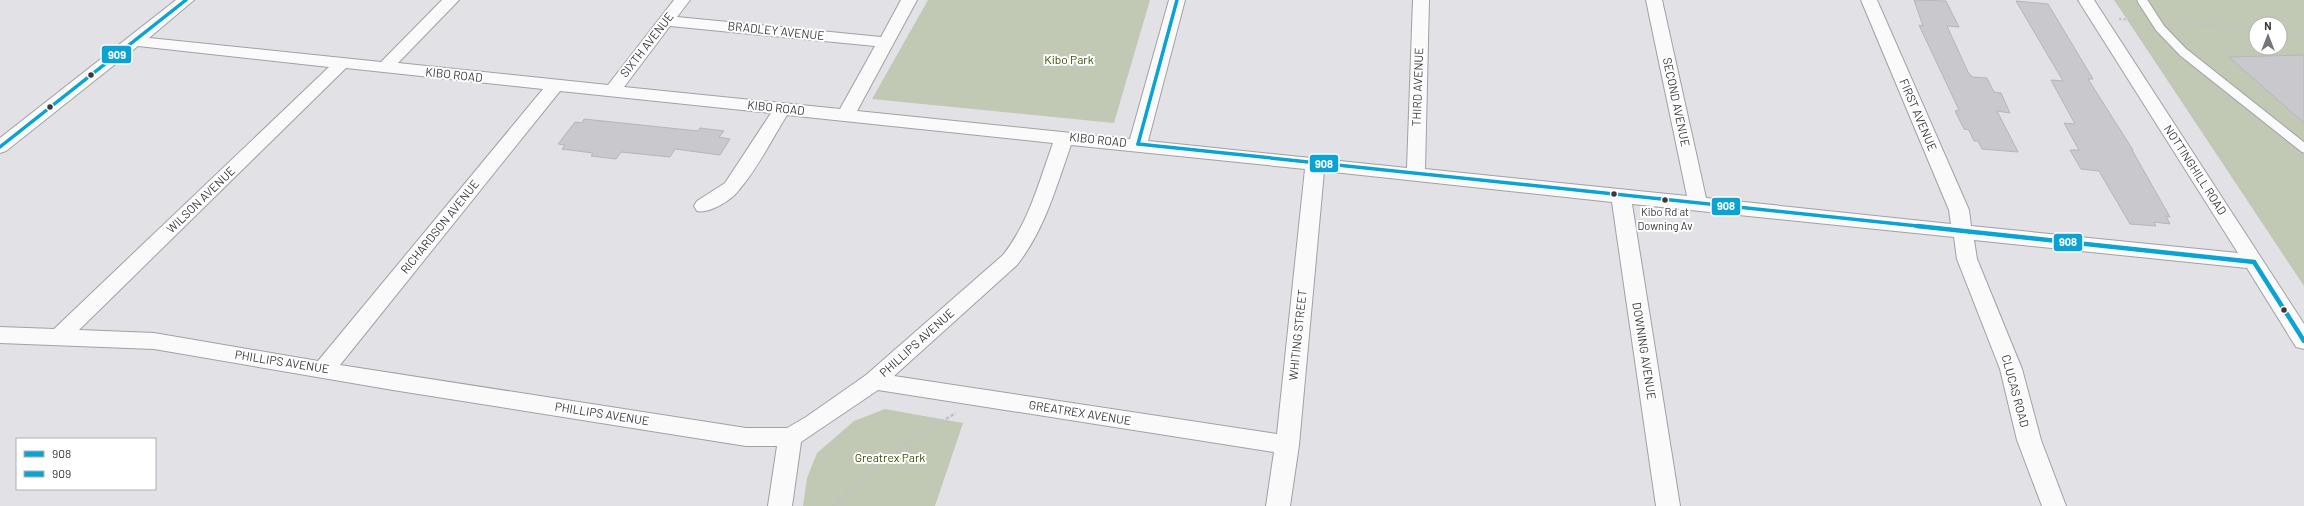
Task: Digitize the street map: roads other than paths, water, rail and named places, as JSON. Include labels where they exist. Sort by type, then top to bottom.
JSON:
[{"type":"street","points":[[0,146],[186,0]]},
{"type":"street","points":[[385,67],[451,0]]},
{"type":"street","name":"SIXTH AVENUE","points":[[612,91],[682,0]]},
{"type":"street","points":[[846,115],[909,0]]},
{"type":"street","points":[[1138,144],[1177,0]]},
{"type":"street","name":"THIRD AVENUE","points":[[1416,174],[1421,0]]},
{"type":"street","name":"SECOND AVENUE","points":[[1654,0],[1698,204]]},
{"type":"street","name":"FIRST AVENUE","points":[[1869,0],[1959,210],[1961,231]]},
{"type":"street","name":"NOTTINGHILL ROAD","points":[[2086,0],[2304,341]]},
{"type":"street","name":"BRADLEY AVENUE","points":[[666,20],[886,42]]},
{"type":"street","name":"KIBO ROAD","points":[[133,41],[782,109],[1138,144],[1315,164],[2254,262]]},
{"type":"street","name":"WILSON AVENUE","points":[[59,337],[342,63]]},
{"type":"street","name":"RICHARDSON AVENUE","points":[[324,369],[556,85]]},
{"type":"street","points":[[704,206],[732,187],[782,109]]},
{"type":"street","points":[[0,126],[23,128]]},
{"type":"street","name":"PHILLIPS AVENUE","points":[[0,335],[154,341],[393,382],[746,436],[790,436],[814,423],[874,381],[1010,260],[1024,245],[1032,229],[1064,137]]},
{"type":"street","name":"WHITING STREET","points":[[1278,506],[1287,445],[1315,164]]},
{"type":"street","name":"DOWNING AVENUE","points":[[1621,196],[1668,506]]},
{"type":"street","name":"CLUCAS ROAD","points":[[1961,231],[1967,259],[2011,369],[2029,440],[2054,506]]},
{"type":"street","name":"GREATREX AVENUE","points":[[874,381],[1287,445]]},
{"type":"street","points":[[780,506],[790,436]]},
{"type":"lane","points":[[2142,0],[2160,28],[2183,52],[2304,148]]},
{"type":"place","name":"Kibo Rd at Downing Av","points":[[1665,200]]},
{"type":"park label","name":"Kibo Park","points":[[1069,60]]},
{"type":"park label","name":"Greatrex Park","points":[[890,458]]}]
